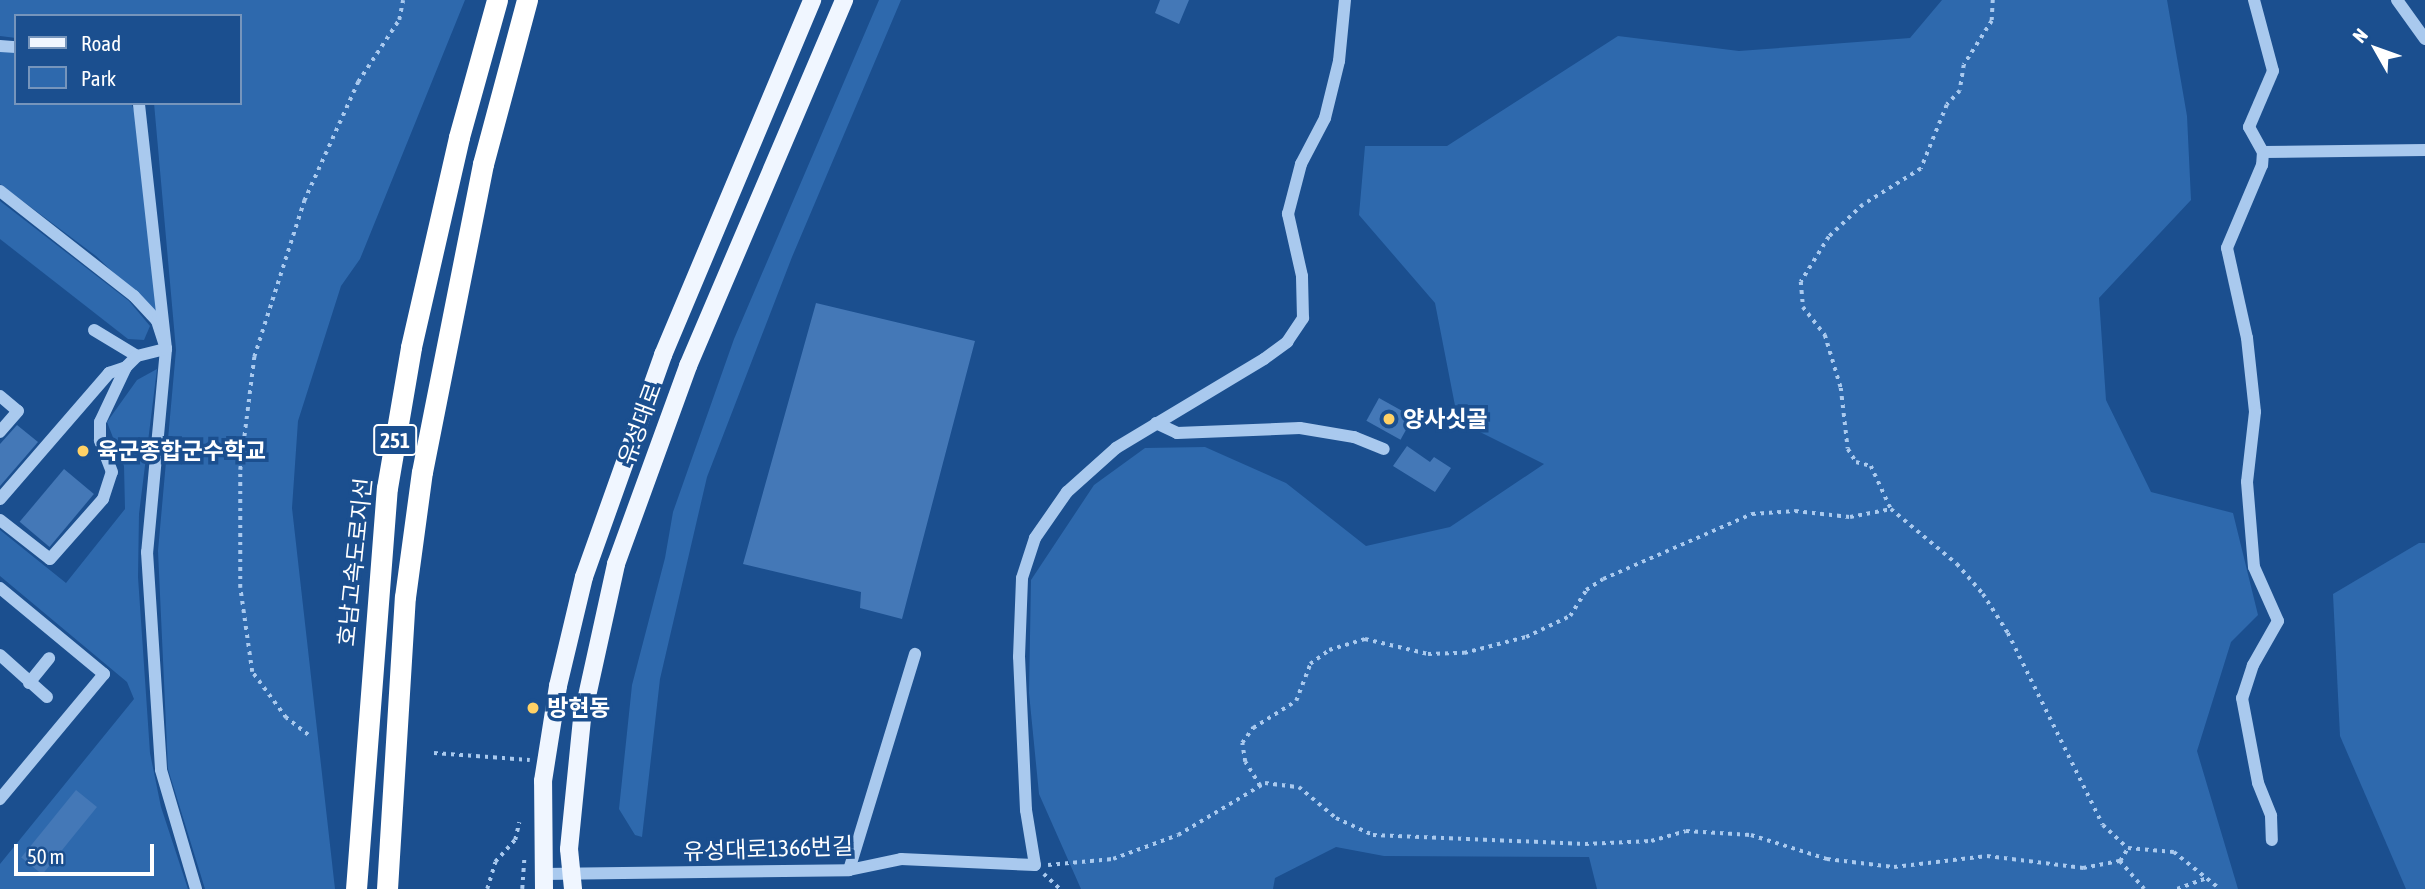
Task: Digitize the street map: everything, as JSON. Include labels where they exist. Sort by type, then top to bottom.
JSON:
[{"type":"highway","name":"호남고속도로지선","points":[[356,889],[387,488],[411,347],[459,137],[497,0]]},
{"type":"highway","name":"251","points":[[387,889],[405,597],[422,472],[483,164],[527,0]]},
{"type":"main road","name":"유성대로","points":[[544,881],[546,761],[558,686],[584,577],[663,355],[812,0]]},
{"type":"main road","name":"유성대로","points":[[572,882],[569,849],[582,719],[616,564],[688,366],[844,0]]},
{"type":"street","points":[[1035,865],[1026,810],[1019,657],[1022,578],[1035,538],[1067,492],[1116,448],[1264,359],[1287,342],[1303,318],[1303,276],[1288,214],[1301,164],[1325,118],[1339,61],[1345,0]]},
{"type":"street","points":[[2254,0],[2273,72],[2249,127],[2263,152],[2262,165],[2227,248],[2247,338],[2255,412],[2247,482],[2254,567],[2278,621],[2253,664],[2242,698],[2258,783],[2271,816],[2272,840]]},
{"type":"street","points":[[2397,0],[2425,39]]},
{"type":"street","points":[[139,105],[166,349],[147,552],[161,770],[196,889]]},
{"type":"street","points":[[2263,152],[2425,150]]},
{"type":"street","points":[[0,191],[134,296],[158,321],[166,349]]},
{"type":"street","points":[[94,330],[137,356]]},
{"type":"street","points":[[0,520],[50,559],[103,499],[112,472],[100,440],[100,422],[127,367],[137,356],[166,349]]},
{"type":"street","points":[[0,499],[109,373],[127,367]]},
{"type":"street","points":[[0,396],[18,411],[0,432]]},
{"type":"street","points":[[1156,423],[1177,433],[1300,428],[1354,437],[1384,449]]},
{"type":"street","points":[[0,588],[104,674],[0,799]]},
{"type":"street","points":[[849,870],[915,654]]},
{"type":"street","points":[[0,655],[47,697]]},
{"type":"street","points":[[29,682],[49,658]]},
{"type":"street","name":"유성대로1366번길","points":[[544,881],[849,870],[901,859],[1035,865]]},
{"type":"path","points":[[308,735],[286,718],[253,672],[240,588],[240,470],[254,357],[304,201],[358,82],[399,20],[403,0]]},
{"type":"path","points":[[1993,0],[1992,21],[1964,65],[1960,90],[1947,105],[1921,169],[1863,205],[1829,237],[1801,282],[1803,307],[1825,335],[1841,388],[1848,449],[1856,461],[1871,466],[1891,509],[1957,564],[1983,594],[2034,685],[2103,825],[2128,848],[2174,852],[2193,863],[2205,879],[2220,889]]},
{"type":"path","points":[[1260,786],[1245,762],[1242,743],[1254,728],[1296,701],[1310,664],[1329,650],[1365,639],[1428,654],[1464,653],[1526,638],[1570,617],[1586,590],[1603,579],[1752,513],[1795,511],[1850,517],[1891,509]]},
{"type":"path","points":[[434,753],[546,761]]},
{"type":"path","points":[[1035,865],[1113,859],[1178,835],[1265,783],[1299,787],[1336,818],[1373,835],[1585,844],[1651,841],[1686,831],[1751,835],[1827,859],[1894,867],[1987,856],[2083,867],[2120,861],[2128,848]]},
{"type":"path","points":[[487,889],[495,862],[515,840],[519,822]]},
{"type":"path","points":[[2120,861],[2144,889]]},
{"type":"path","points":[[1035,865],[1060,889]]},
{"type":"path","points":[[2177,889],[2205,879]]},
{"type":"green space","points":[[0,0],[465,0],[360,259],[341,286],[298,421],[292,508],[335,889],[205,889],[168,769],[158,551],[176,350],[154,105],[242,105],[242,14],[14,14],[14,38],[0,36]]},
{"type":"green space","points":[[879,0],[901,0],[792,257],[707,477],[660,679],[642,837],[635,835],[619,809],[632,685],[665,558],[673,512],[734,339]]},
{"type":"green space","points":[[1942,0],[2167,0],[2187,116],[2191,200],[2099,298],[2106,400],[2151,492],[2233,513],[2258,615],[2231,642],[2197,751],[2238,889],[1597,889],[1589,857],[1384,856],[1336,847],[1275,878],[1273,889],[1081,889],[1039,794],[1029,693],[1031,580],[1094,485],[1145,448],[1205,447],[1286,483],[1366,546],[1450,527],[1544,464],[1458,421],[1435,303],[1359,215],[1365,146],[1447,146],[1618,36],[1739,51],[1910,38]]},
{"type":"green space","points":[[0,51],[14,52],[14,105],[132,105],[137,118],[161,318],[96,256],[0,184]]},
{"type":"green space","points":[[0,201],[129,301],[150,326],[144,340],[128,339],[0,239]]},
{"type":"green space","points":[[157,369],[139,514],[138,577],[150,753],[161,807],[188,889],[0,889],[0,864],[134,699],[127,682],[0,576],[0,530],[66,583],[125,509],[124,466],[107,422],[137,380]]},
{"type":"green space","points":[[2419,543],[2425,543],[2425,889],[2406,889],[2340,736],[2333,594]]},
{"type":"building","points":[[1160,0],[1189,0],[1179,24],[1155,13]]},
{"type":"building","points":[[816,303],[975,341],[902,619],[860,608],[861,592],[743,564]]},
{"type":"building","name":"양사싯골","points":[[1379,398],[1413,417],[1401,440],[1366,421]]},
{"type":"building","points":[[17,425],[38,442],[0,486],[0,444]]},
{"type":"building","points":[[1407,446],[1430,462],[1434,457],[1451,468],[1435,492],[1393,466]]},
{"type":"building","points":[[64,469],[94,494],[50,547],[20,522]]},
{"type":"building","points":[[76,790],[97,807],[42,875],[21,858]]},
{"type":"place","name":"양사싯골","points":[[1389,419]]},
{"type":"place","name":"육군종합군수학교","points":[[83,451]]},
{"type":"place","name":"방현동","points":[[533,708]]}]
